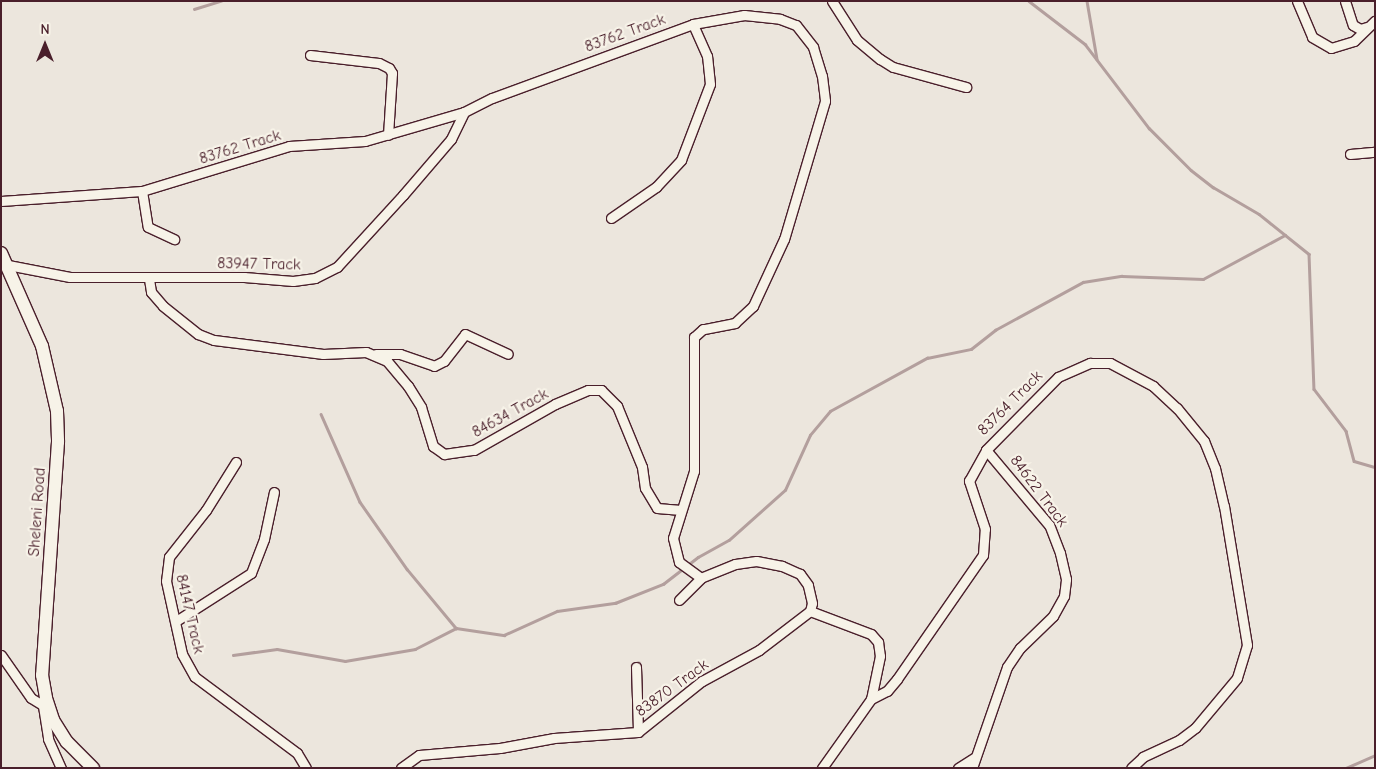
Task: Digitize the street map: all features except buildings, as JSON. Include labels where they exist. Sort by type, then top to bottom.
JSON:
[{"type":"street","points":[[832,1],[857,40],[880,59],[893,67],[966,87]]},
{"type":"street","points":[[1297,1],[1312,37],[1324,46],[1346,46],[1371,24]]},
{"type":"street","points":[[1344,1],[1352,25],[1360,29],[1371,24]]},
{"type":"street","name":"83762 Track","points":[[1,201],[142,191],[271,150],[365,141],[464,112],[492,98],[693,24],[744,15],[780,18],[796,25],[813,46],[822,76],[825,101],[784,239],[753,306],[735,323],[703,329],[694,337],[694,471],[673,530],[676,552],[684,568],[701,578]]},
{"type":"street","points":[[611,218],[656,187],[681,160],[710,84],[707,56],[693,24]]},
{"type":"street","points":[[310,55],[379,63],[389,68],[392,73],[388,135]]},
{"type":"street","name":"83947 Track","points":[[4,259],[70,277],[149,279],[244,277],[293,281],[325,274],[337,266],[451,139],[464,112]]},
{"type":"street","points":[[1350,154],[1375,152]]},
{"type":"street","points":[[142,191],[148,227],[174,239]]},
{"type":"street","name":"Sheleni Road","points":[[4,259],[42,346],[57,411],[58,442],[42,675],[46,707],[67,742],[92,768]]},
{"type":"street","points":[[149,279],[151,292],[164,306],[198,334],[214,340],[323,354],[400,354],[434,366],[444,361],[465,334],[508,354]]},
{"type":"street","name":"84634 Track","points":[[373,354],[388,361],[400,374],[421,407],[433,446],[444,454],[474,450],[555,404],[588,390],[602,390],[616,406],[642,467],[645,488],[657,508],[681,510]]},
{"type":"street","name":"83764 Track","points":[[871,699],[887,691],[897,679],[983,555],[985,529],[969,481],[986,450],[1050,383],[1077,366],[1101,361],[1119,366],[1153,386],[1177,408],[1206,446],[1215,468],[1231,539],[1248,651],[1237,678],[1195,728],[1179,740],[1142,757],[1131,768]]},
{"type":"street","name":"84622 Track","points":[[973,763],[1011,660],[1053,616],[1064,596],[1066,580],[1060,553],[1049,525],[986,450]]},
{"type":"street","name":"84147 Track","points":[[236,462],[206,510],[175,547],[165,564],[166,581],[182,654],[195,678],[297,754],[306,768]]},
{"type":"street","points":[[176,621],[251,573],[264,539],[274,492]]},
{"type":"street","points":[[679,600],[701,578],[746,561],[768,563],[800,574],[811,592],[810,610],[864,630],[878,642],[880,666],[871,699],[822,768]]},
{"type":"street","name":"83870 Track","points":[[401,768],[419,755],[563,737],[638,732],[702,681],[759,650],[810,610]]},
{"type":"street","points":[[1,655],[32,698],[46,707],[48,739],[61,768]]},
{"type":"street","points":[[636,667],[638,732]]},
{"type":"street","points":[[958,768],[973,763]]},
{"type":"waterway","points":[[194,9],[221,1]]},
{"type":"waterway","points":[[1029,1],[1085,44],[1149,128],[1191,170],[1213,187],[1259,214],[1309,254],[1314,389],[1346,431],[1354,461],[1375,467]]},
{"type":"waterway","points":[[1087,1],[1097,59]]},
{"type":"waterway","points":[[321,414],[360,502],[407,569],[456,628],[504,635],[557,611],[615,603],[663,584],[698,557],[729,540],[785,490],[810,435],[830,411],[927,358],[971,349],[995,330],[1083,282],[1122,276],[1203,279],[1285,235]]},
{"type":"waterway","points":[[233,655],[277,649],[345,661],[415,649],[456,628]]},
{"type":"waterway","points":[[1346,768],[1375,755]]}]
